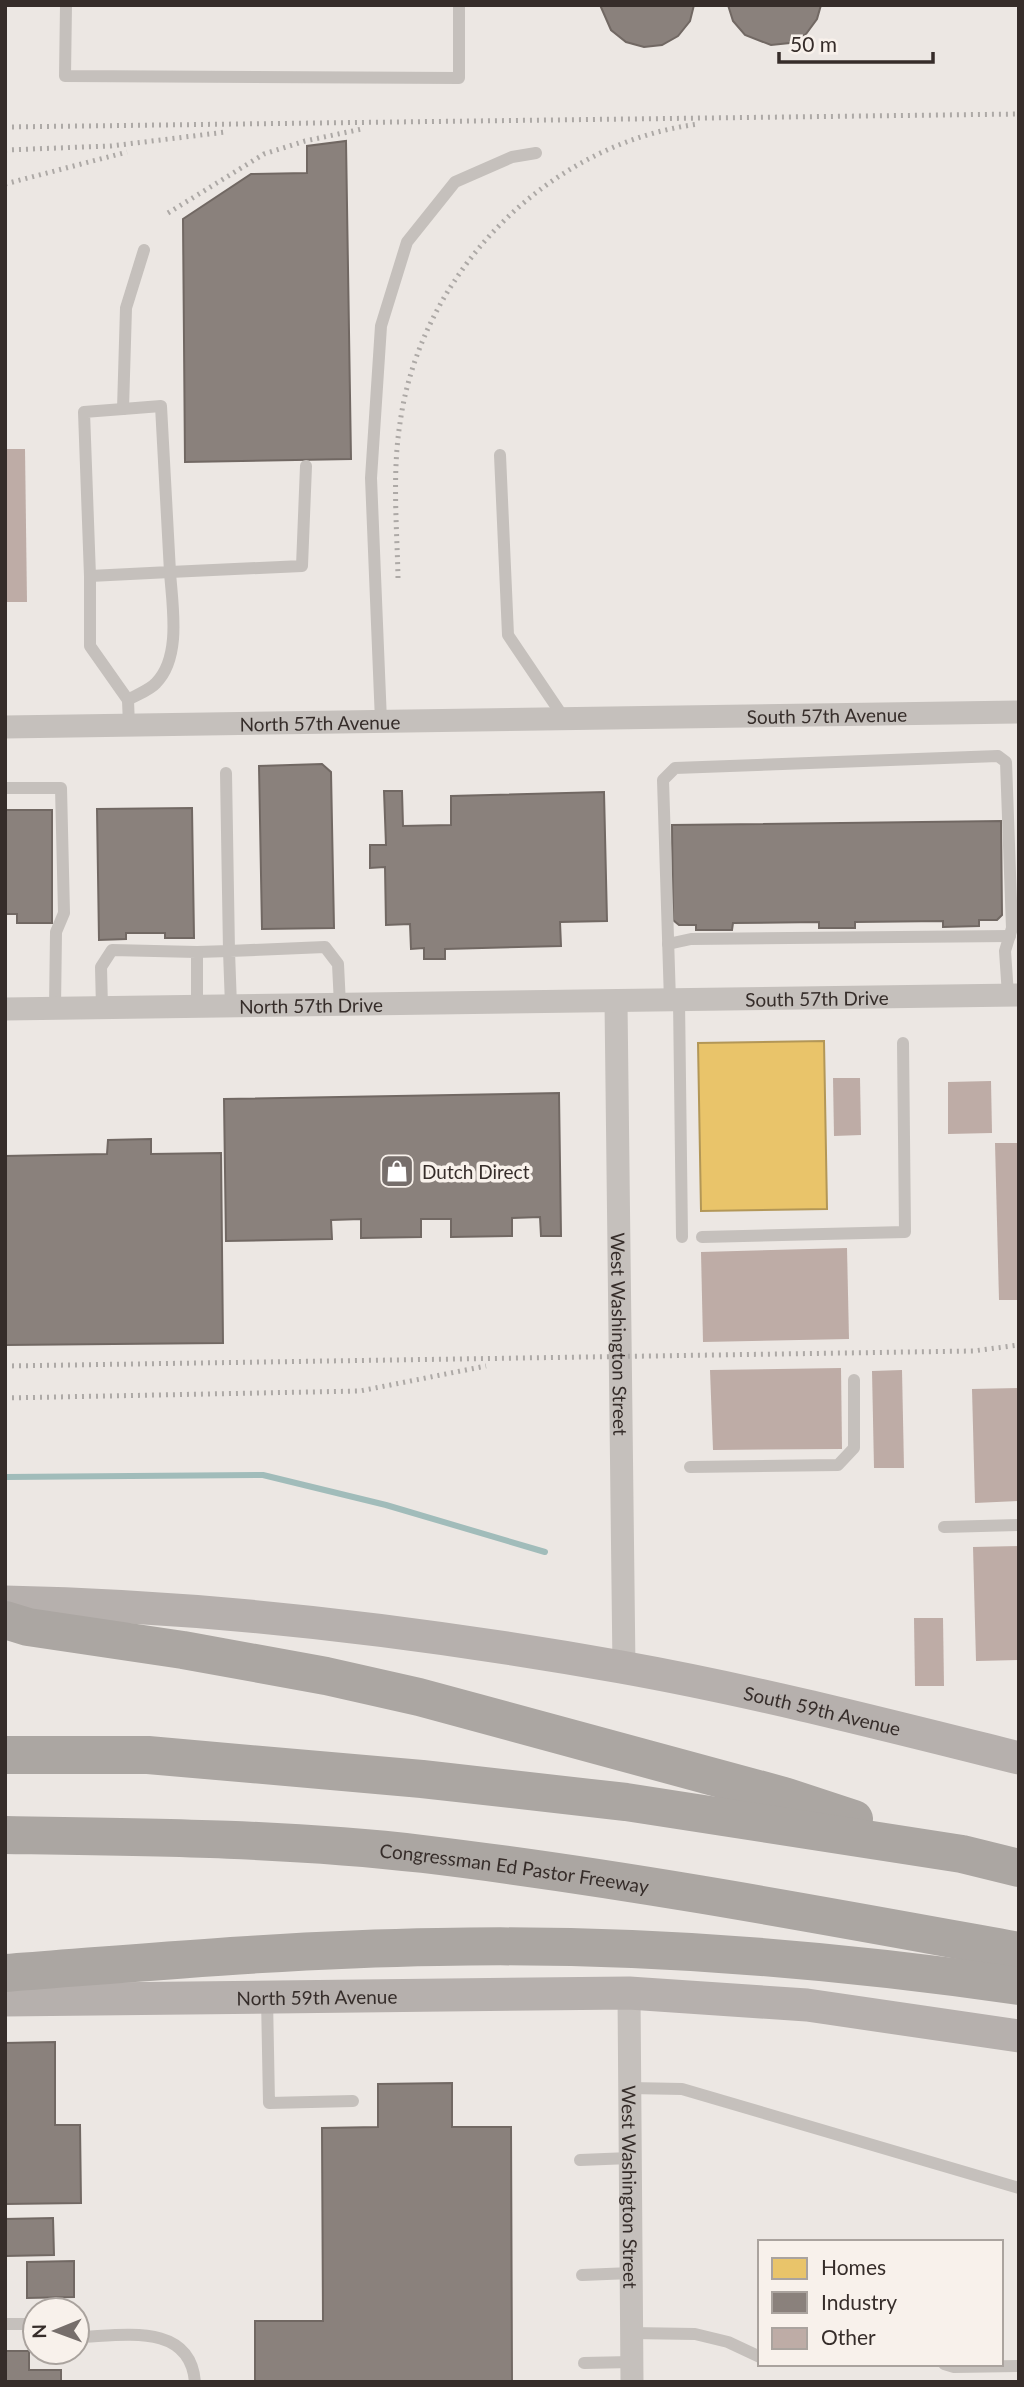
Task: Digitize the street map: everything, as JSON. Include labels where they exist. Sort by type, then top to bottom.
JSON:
[{"type":"highway","points":[[5,1620],[28,1627],[183,1650],[326,1676],[419,1697],[784,1796],[962,1854],[1019,1868]]},
{"type":"highway","points":[[5,1755],[148,1755],[422,1779],[626,1802],[962,1854]]},
{"type":"highway","name":"Congressman Ed Pastor Freeway","points":[[5,1835],[284,1843],[421,1854],[626,1882],[1019,1951]]},
{"type":"highway","points":[[5,1973],[254,1954],[439,1947],[546,1947],[843,1964],[1019,1986]]},
{"type":"main road","points":[[5,1602],[110,1604],[277,1618],[413,1635],[624,1668]]},
{"type":"main road","name":"South 59th Avenue","points":[[624,1668],[1019,1758]]},
{"type":"main road","points":[[629,1993],[807,2005],[1019,2036]]},
{"type":"main road","name":"North 59th Avenue","points":[[5,2000],[629,1993]]},
{"type":"street","name":"South 57th Avenue","points":[[636,717],[1019,712]]},
{"type":"street","name":"North 57th Avenue","points":[[5,727],[636,717]]},
{"type":"street","name":"South 57th Drive","points":[[616,1002],[1013,995]]},
{"type":"street","name":"North 57th Drive","points":[[5,1009],[616,1002]]},
{"type":"street","name":"West Washington Street","points":[[616,1002],[624,1668]]},
{"type":"street","name":"West Washington Street","points":[[629,1993],[631,2372]]},
{"type":"lane","points":[[66,5],[65,76],[459,78],[458,5]]},
{"type":"lane","points":[[381,721],[371,478],[381,326],[407,242],[455,182],[512,157],[536,153]]},
{"type":"lane","points":[[123,409],[126,308],[144,250]]},
{"type":"lane","points":[[128,700],[157,683],[170,657],[173,619],[161,406],[84,412],[90,646],[128,700],[129,726]]},
{"type":"lane","points":[[500,455],[508,635],[564,718]]},
{"type":"lane","points":[[90,576],[302,566],[306,467]]},
{"type":"lane","points":[[682,1237],[675,1000],[668,944],[663,780],[675,768],[998,756],[1006,762],[1013,928],[1005,951],[1013,995]]},
{"type":"lane","points":[[226,773],[230,1006]]},
{"type":"lane","points":[[5,788],[61,788],[64,912],[56,932],[55,1008]]},
{"type":"lane","points":[[668,944],[691,939],[1010,936]]},
{"type":"lane","points":[[102,1008],[101,967],[112,950],[197,952],[325,947],[338,964],[340,1005]]},
{"type":"lane","points":[[197,952],[197,1006]]},
{"type":"lane","points":[[702,1237],[905,1232],[903,1044]]},
{"type":"lane","points":[[690,1467],[838,1465],[854,1448],[854,1380]]},
{"type":"lane","points":[[944,1527],[1019,1525]]},
{"type":"lane","points":[[267,1997],[269,2103],[353,2101]]},
{"type":"lane","points":[[630,2088],[682,2089],[1019,2188]]},
{"type":"lane","points":[[580,2160],[630,2158]]},
{"type":"lane","points":[[582,2275],[631,2273]]},
{"type":"lane","points":[[631,2333],[695,2334],[728,2342],[758,2356]]},
{"type":"lane","points":[[91,2337],[140,2336],[168,2339],[184,2349],[194,2369],[195,2382]]},
{"type":"lane","points":[[584,2363],[631,2372]]},
{"type":"lane","points":[[951,2366],[1019,2366]]},
{"type":"building: Homes","points":[[824,1041],[827,1209],[701,1211],[698,1043]]},
{"type":"building: Industry","points":[[600,5],[694,5],[690,21],[678,36],[662,45],[644,47],[626,42],[611,30]]},
{"type":"building: Industry","points":[[728,5],[821,5],[817,19],[806,34],[790,43],[771,45],[745,35],[733,21]]},
{"type":"building: Industry","points":[[346,141],[351,459],[185,462],[183,219],[251,174],[307,173],[307,146]]},
{"type":"building: Industry","points":[[322,764],[331,772],[334,928],[262,929],[259,766]]},
{"type":"building: Industry","points":[[384,791],[402,791],[403,826],[451,825],[451,796],[604,792],[607,921],[560,922],[561,946],[445,949],[445,959],[424,959],[424,948],[411,949],[410,924],[386,925],[385,867],[370,868],[370,845],[386,845]]},
{"type":"building: Industry","points":[[192,808],[194,938],[165,938],[165,933],[126,933],[126,939],[99,940],[97,809]]},
{"type":"building: Industry","points":[[5,810],[52,810],[52,923],[17,923],[17,914],[5,914]]},
{"type":"building: Industry","points":[[1001,821],[1002,915],[997,920],[979,920],[979,926],[943,927],[943,921],[855,922],[855,928],[819,928],[819,922],[733,923],[732,930],[696,930],[696,925],[679,925],[673,920],[672,825]]},
{"type":"building: Industry","points":[[559,1093],[561,1236],[541,1236],[540,1217],[512,1218],[512,1236],[451,1237],[451,1219],[421,1219],[421,1237],[361,1238],[361,1219],[331,1220],[332,1239],[226,1241],[224,1099]]},
{"type":"building: Industry","points":[[151,1139],[151,1154],[221,1153],[223,1343],[5,1345],[5,1156],[107,1154],[108,1140]]},
{"type":"building: Industry","points":[[55,2042],[55,2125],[80,2125],[81,2203],[5,2204],[5,2043]]},
{"type":"building: Industry","points":[[452,2083],[452,2127],[511,2127],[512,2382],[255,2382],[255,2321],[323,2321],[322,2128],[378,2127],[378,2084]]},
{"type":"building: Industry","points":[[53,2218],[54,2255],[5,2256],[5,2219]]},
{"type":"building: Industry","points":[[74,2261],[74,2296],[27,2296],[27,2262]]},
{"type":"building: Industry","points":[[5,2351],[21,2351],[21,2366],[29,2366],[29,2370],[61,2370],[61,2382],[5,2382]]},
{"type":"building: Other","points":[[5,449],[25,449],[27,602],[5,602]]},
{"type":"building: Other","points":[[833,1078],[860,1078],[861,1135],[834,1136]]},
{"type":"building: Other","points":[[991,1081],[992,1133],[948,1134],[948,1082]]},
{"type":"building: Other","points":[[995,1143],[1019,1143],[1019,1300],[999,1300]]},
{"type":"building: Other","points":[[847,1248],[849,1339],[703,1342],[701,1252]]},
{"type":"building: Other","points":[[841,1368],[842,1449],[713,1450],[710,1370]]},
{"type":"building: Other","points":[[902,1370],[904,1468],[874,1468],[872,1371]]},
{"type":"building: Other","points":[[1019,1388],[1019,1501],[975,1503],[972,1389]]},
{"type":"building: Other","points":[[1019,1546],[1019,1660],[976,1661],[973,1547]]},
{"type":"building: Other","points":[[914,1618],[943,1618],[944,1686],[915,1686]]},
{"type":"waterway","points":[[5,1477],[263,1475],[386,1505],[545,1552]]},
{"type":"railway","points":[[5,127],[1019,114]]},
{"type":"railway","points":[[398,578],[396,481],[400,423],[413,368],[434,316],[464,267],[500,224],[543,187],[591,158],[643,136],[699,124]]},
{"type":"railway","points":[[168,213],[264,154],[305,141],[362,129]]},
{"type":"railway","points":[[5,150],[111,146],[226,132]]},
{"type":"railway","points":[[5,184],[127,152]]},
{"type":"railway","points":[[5,1366],[973,1351],[1019,1345]]},
{"type":"railway","points":[[5,1398],[360,1391],[486,1366]]},
{"type":"place","name":"Dutch Direct","points":[[397,1171]]}]
